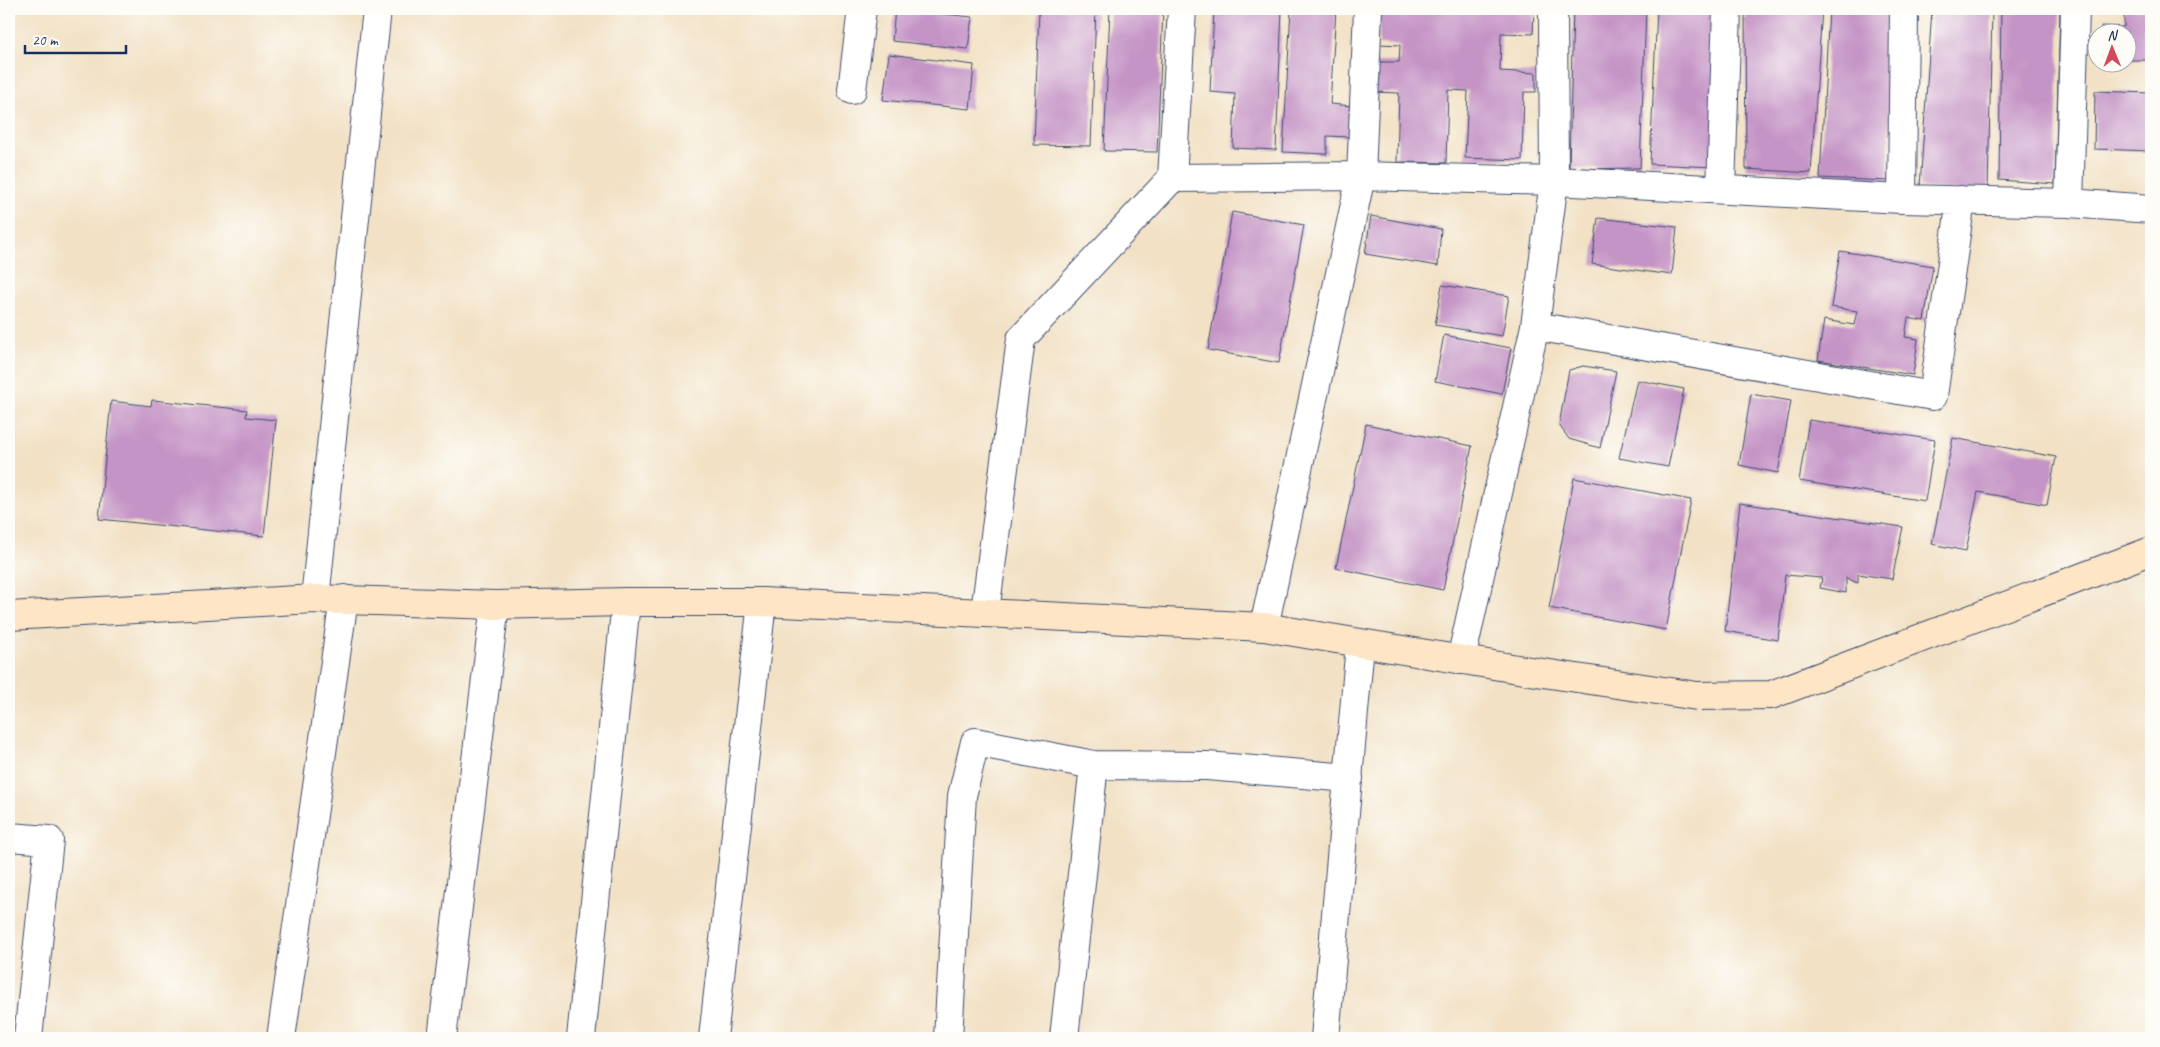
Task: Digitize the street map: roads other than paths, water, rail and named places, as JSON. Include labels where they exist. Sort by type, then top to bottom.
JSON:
[{"type":"main road","points":[[9,616],[315,599],[495,605],[626,602],[762,602],[1264,627],[1360,644],[1697,696],[1771,694],[2151,551]]},
{"type":"street","points":[[315,599],[376,9]]},
{"type":"street","points":[[852,90],[862,9]]},
{"type":"street","points":[[985,612],[1020,339],[1172,178],[1182,9]]},
{"type":"street","points":[[1264,627],[1361,176],[1368,9]]},
{"type":"street","points":[[1461,660],[1534,326],[1554,181],[1553,9]]},
{"type":"street","points":[[1721,189],[1727,9]]},
{"type":"street","points":[[1902,199],[1904,9]]},
{"type":"street","points":[[2069,203],[2075,9]]},
{"type":"street","points":[[1172,178],[1361,176],[1554,181],[1902,199],[2069,203],[2151,209]]},
{"type":"street","points":[[1534,326],[1932,396],[1961,200]]},
{"type":"street","points":[[281,1038],[344,599]]},
{"type":"street","points":[[581,1038],[626,602]]},
{"type":"street","points":[[713,1038],[762,602]]},
{"type":"street","points":[[442,1038],[495,605]]},
{"type":"street","points":[[1325,1038],[1360,644]]},
{"type":"street","points":[[948,1038],[962,796],[975,742],[1094,765],[1207,766],[1348,778]]},
{"type":"street","points":[[1064,1038],[1094,765]]},
{"type":"street","points":[[9,837],[49,840],[28,1038]]}]
